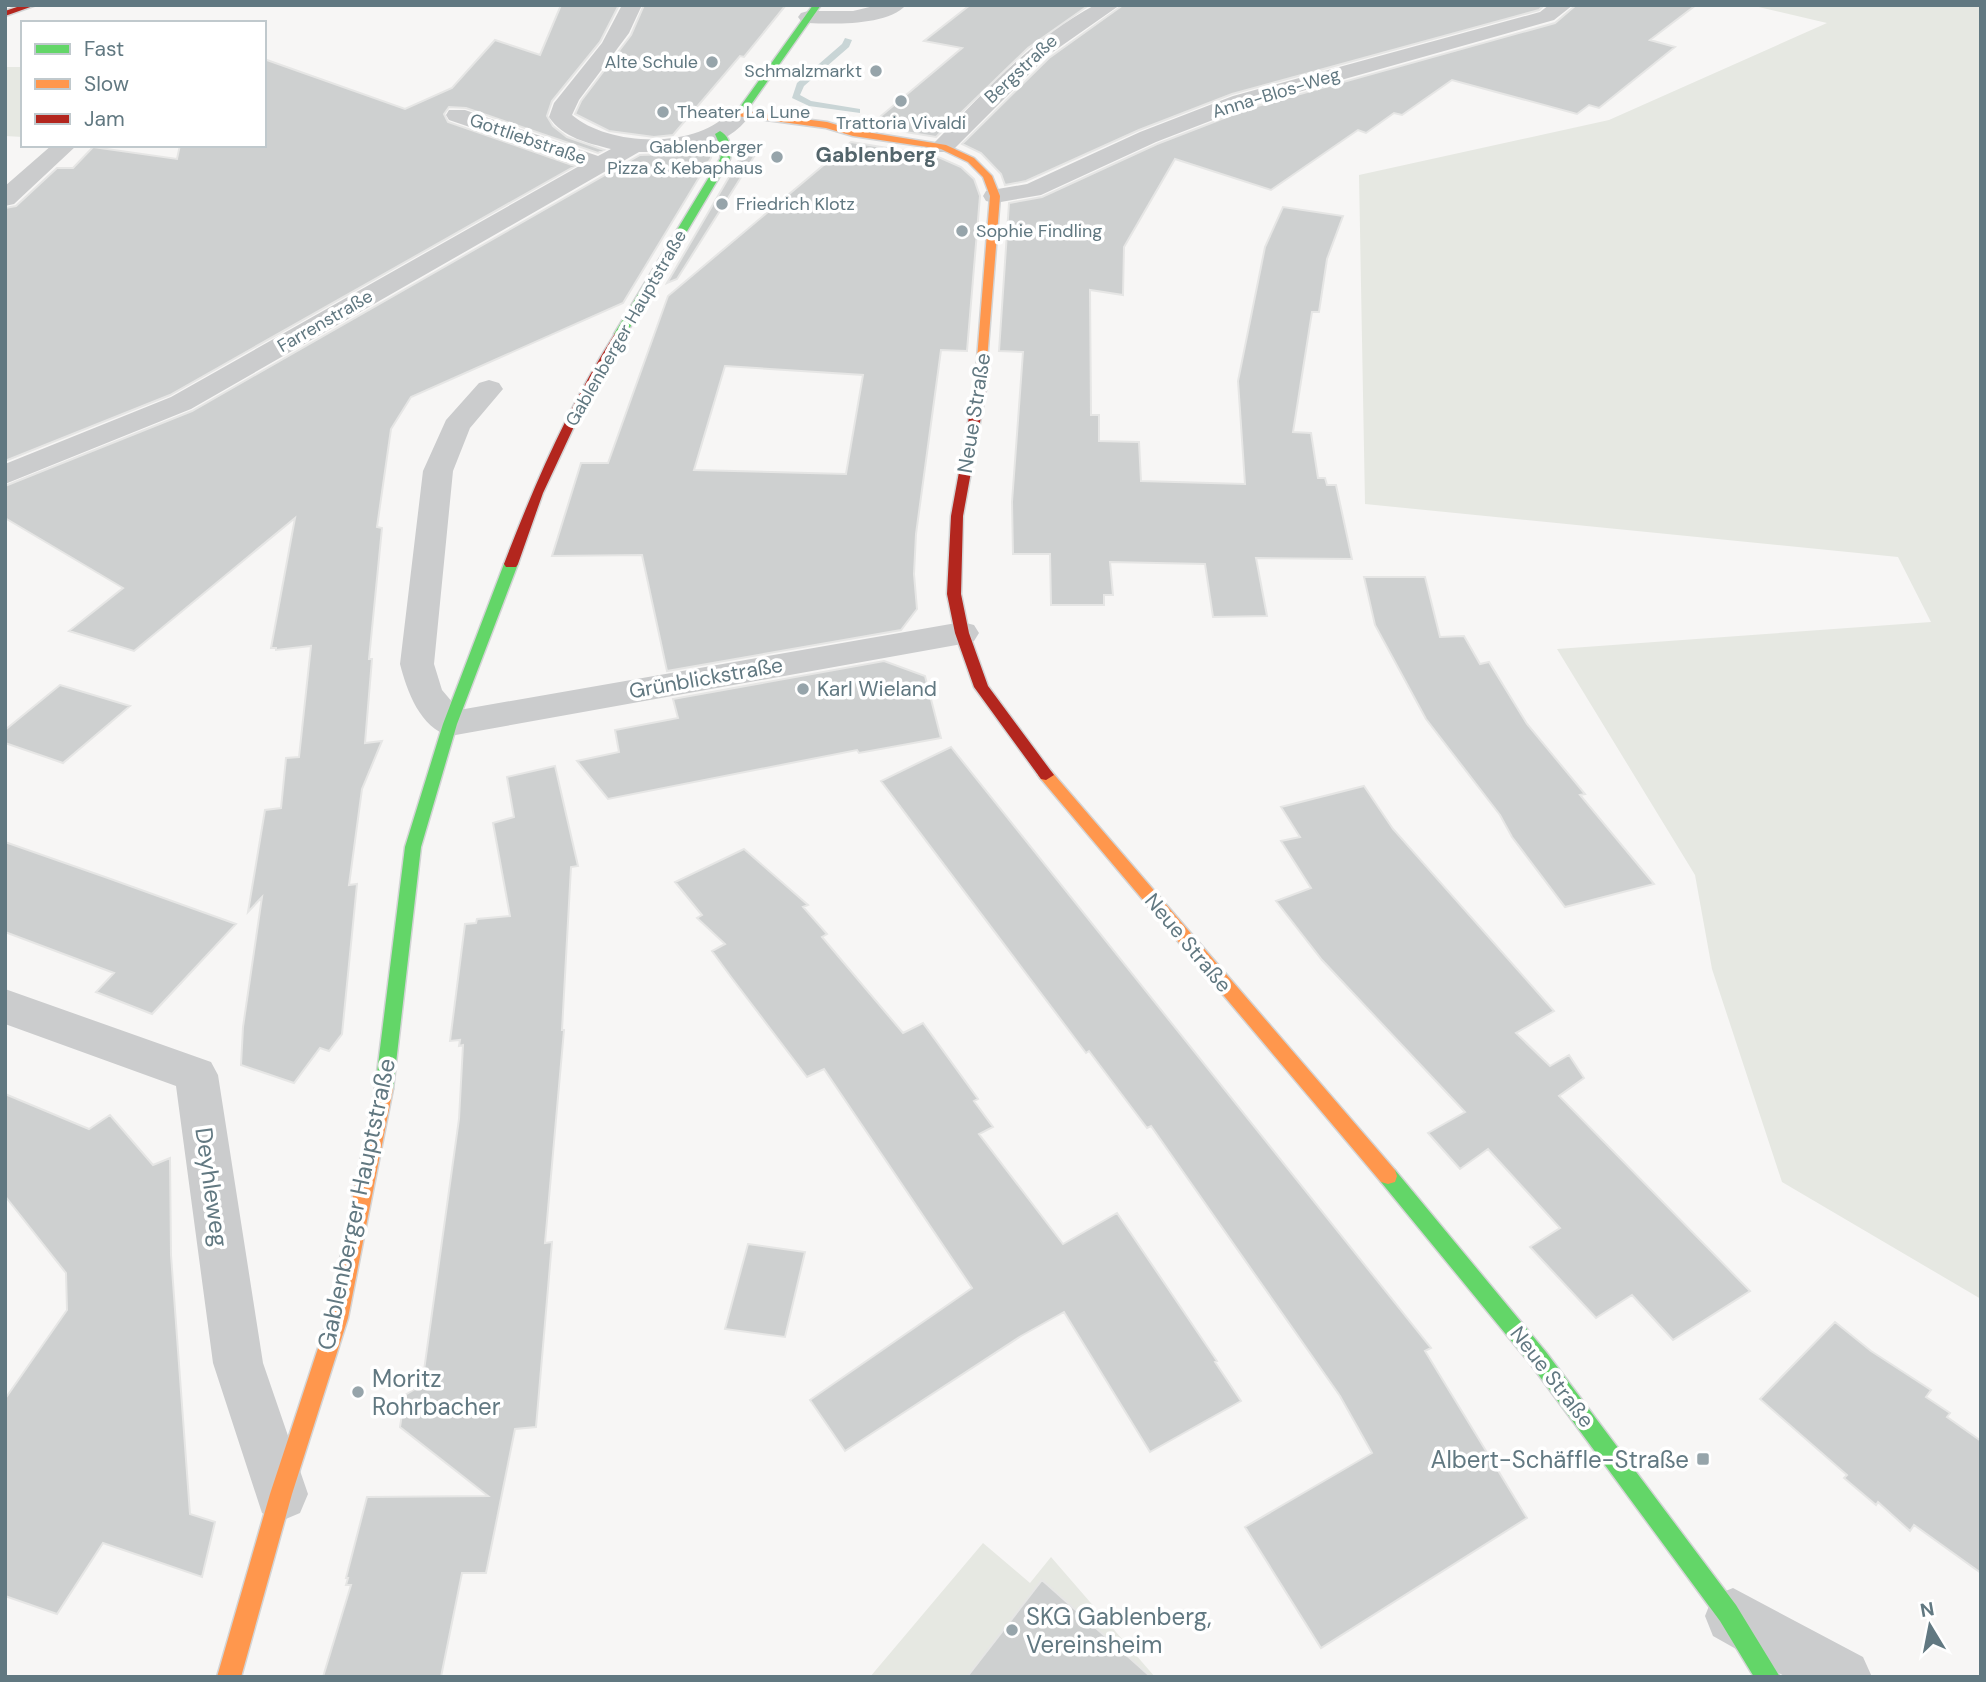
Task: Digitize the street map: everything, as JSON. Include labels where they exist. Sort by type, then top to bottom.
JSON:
[{"type":"street","points":[[5,14],[32,5]]},
{"type":"street","points":[[632,5],[628,18],[611,46],[572,93],[562,108],[560,117],[569,128],[591,136],[634,145],[694,140],[720,134],[729,128],[813,11],[857,18],[896,5]]},
{"type":"street","name":"Bergstraße","points":[[943,148],[1005,80],[1038,51],[1063,30],[1110,5]]},
{"type":"street","name":"Anna-Blos-Weg","points":[[995,196],[1033,190],[1148,138],[1241,101],[1547,16],[1563,5]]},
{"type":"street","points":[[740,114],[827,125],[853,133],[943,148],[971,160],[987,176],[995,196]]},
{"type":"street","name":"Gottliebstraße","points":[[457,115],[600,164]]},
{"type":"street","name":"Gablenberger Hauptstraße","points":[[229,1677],[281,1494],[338,1318],[383,1098],[413,847],[450,724],[537,493],[579,403],[725,159],[727,150],[720,134]]},
{"type":"street","name":"Farrenstraße","points":[[5,475],[181,403],[634,145]]},
{"type":"street","points":[[5,200],[64,147]]},
{"type":"street","name":"Neue Straße","points":[[995,196],[980,390],[957,516],[954,594],[962,633],[981,687],[1019,741],[1268,1038],[1416,1208],[1539,1359],[1728,1613],[1843,1677]]},
{"type":"street","points":[[450,724],[425,693],[417,664],[438,471],[456,426],[489,389]]},
{"type":"street","name":"Grünblickstraße","points":[[450,724],[962,633]]},
{"type":"street","name":"Deyhleweg","points":[[5,1006],[196,1075],[238,1363],[281,1494]]},
{"type":"street","points":[[1728,1613],[1768,1677]]},
{"type":"shaded area","points":[[1750,5],[1981,5],[1981,1299],[1782,1182],[1712,969],[1695,875],[1557,649],[1931,622],[1898,557],[1365,504],[1359,175],[1609,120],[1827,23]]},
{"type":"shaded area","points":[[5,67],[21,67],[21,137],[5,136]]},
{"type":"shaded area","name":"SKG Gablenberg, Vereinsheim","points":[[983,1543],[1030,1583],[1051,1557],[1155,1677],[870,1677]]},
{"type":"building","points":[[561,5],[619,5],[600,42],[552,101],[547,116],[553,126],[567,137],[604,150],[598,153],[466,108],[449,107],[444,114],[448,122],[575,166],[170,395],[5,461],[5,208],[16,206],[57,168],[73,168],[93,147],[177,159],[180,147],[266,147],[266,60],[405,109],[452,88],[495,40],[540,55]]},
{"type":"building","points":[[644,5],[786,5],[744,57],[740,56],[673,135],[654,137],[609,131],[575,114],[581,101],[631,35]]},
{"type":"building","points":[[970,5],[1089,5],[1028,48],[936,137],[869,126],[962,48],[924,41]]},
{"type":"building","points":[[1123,5],[1544,5],[1539,10],[1232,94],[1139,130],[1026,181],[1005,185],[1001,174],[981,153],[962,144],[1049,58]]},
{"type":"building","points":[[1576,5],[1696,5],[1650,40],[1675,47],[1599,108],[1589,105],[1577,114],[1452,80],[1402,115],[1394,113],[1366,133],[1358,130],[1271,190],[1175,159],[1124,247],[1123,295],[1090,290],[1091,415],[1099,415],[1099,441],[1139,442],[1141,481],[1245,484],[1238,381],[1265,247],[1283,207],[1343,216],[1327,259],[1319,312],[1312,312],[1293,432],[1311,433],[1318,478],[1325,478],[1327,485],[1336,485],[1352,559],[1256,558],[1267,616],[1213,617],[1205,564],[1110,562],[1113,595],[1104,595],[1104,605],[1051,605],[1050,554],[1013,554],[1012,502],[1023,352],[999,351],[1009,203],[1042,197],[1157,144],[1250,108],[1555,23]]},
{"type":"building","points":[[851,142],[936,156],[961,167],[974,179],[980,196],[967,351],[941,350],[916,534],[914,574],[917,609],[901,630],[667,671],[642,555],[552,556],[581,463],[608,463],[668,296]],"holes":[[[725,366],[863,375],[846,474],[694,470]]]},
{"type":"building","points":[[712,149],[711,158],[623,303],[411,397],[391,429],[377,527],[382,528],[369,659],[372,659],[365,743],[382,741],[362,789],[349,885],[357,884],[342,1034],[329,1051],[320,1048],[294,1083],[241,1065],[243,1027],[262,897],[248,912],[265,810],[281,808],[286,758],[299,757],[311,646],[276,650],[271,648],[295,518],[134,651],[69,631],[123,588],[5,518],[5,486],[192,411],[640,155]]},
{"type":"building","points":[[740,151],[757,152],[677,279],[667,283],[739,160]]},
{"type":"building","points":[[1364,577],[1425,577],[1440,637],[1464,636],[1480,664],[1489,662],[1527,724],[1585,794],[1580,795],[1654,884],[1565,907],[1512,837],[1500,815],[1426,719],[1375,625]]},
{"type":"building","points":[[884,661],[925,676],[941,738],[859,753],[857,750],[608,799],[577,761],[619,752],[615,730],[678,718],[673,699]]},
{"type":"building","points":[[60,685],[130,706],[63,763],[5,743],[5,730]]},
{"type":"building","points":[[951,747],[1431,1348],[1425,1351],[1527,1518],[1321,1648],[1245,1527],[1372,1453],[1340,1396],[1151,1126],[1147,1128],[1089,1051],[1086,1053],[881,781]]},
{"type":"building","points":[[555,766],[578,866],[571,867],[564,1030],[545,1243],[552,1242],[536,1427],[515,1429],[486,1573],[462,1573],[441,1677],[323,1677],[351,1585],[346,1585],[346,1578],[367,1497],[488,1496],[400,1427],[405,1395],[422,1385],[459,1119],[463,1045],[459,1046],[460,1040],[450,1041],[465,924],[476,923],[477,919],[510,916],[493,823],[514,817],[507,777]]},
{"type":"building","points":[[1364,786],[1393,829],[1554,1011],[1516,1033],[1550,1066],[1569,1055],[1584,1078],[1559,1096],[1750,1291],[1673,1340],[1632,1295],[1596,1318],[1530,1247],[1560,1228],[1488,1149],[1460,1169],[1428,1133],[1465,1112],[1322,960],[1276,901],[1311,888],[1281,841],[1300,837],[1281,807]]},
{"type":"building","points":[[5,842],[236,924],[152,1014],[96,992],[114,973],[5,932]]},
{"type":"building","points":[[744,849],[808,905],[803,907],[827,934],[822,937],[903,1033],[923,1023],[978,1099],[974,1101],[993,1127],[979,1134],[1063,1244],[1117,1213],[1241,1401],[1150,1452],[1064,1312],[1021,1336],[845,1451],[810,1400],[972,1288],[824,1069],[807,1077],[731,977],[712,951],[725,944],[697,918],[702,915],[675,882]]},
{"type":"building","points":[[5,1094],[89,1129],[110,1115],[153,1165],[170,1158],[171,1255],[190,1514],[215,1522],[202,1577],[103,1543],[57,1614],[5,1596],[5,1399],[67,1310],[66,1273],[5,1196]]},
{"type":"building","points":[[748,1244],[805,1252],[785,1337],[725,1329]]},
{"type":"building","points":[[1835,1322],[1871,1351],[1931,1390],[1926,1397],[1950,1413],[1947,1417],[1981,1441],[1981,1573],[1914,1525],[1910,1531],[1878,1502],[1876,1505],[1844,1478],[1847,1475],[1760,1399]]},
{"type":"building","points":[[1042,1580],[1151,1677],[967,1677]]},
{"type":"waterway","points":[[848,40],[846,45],[800,85],[795,96],[809,103],[857,111]]},
{"type":"traffic: fast","points":[[740,114],[817,5]]},
{"type":"traffic: fast","points":[[620,334],[725,159],[727,150],[720,134]]},
{"type":"traffic: fast","points":[[384,1089],[413,847],[450,724],[511,564]]},
{"type":"traffic: fast","points":[[1388,1176],[1539,1359],[1728,1613],[1768,1677]]},
{"type":"traffic: slow","points":[[740,114],[827,125],[853,133],[943,147],[971,160],[987,176],[995,196],[981,384]]},
{"type":"traffic: slow","points":[[1046,775],[1388,1176]]},
{"type":"traffic: slow","points":[[229,1677],[281,1494],[338,1318],[384,1089]]},
{"type":"traffic: jam","points":[[5,14],[32,5]]},
{"type":"traffic: jam","points":[[511,564],[537,493],[579,403],[620,334]]},
{"type":"traffic: jam","points":[[981,384],[957,516],[954,594],[962,633],[981,687],[1046,775]]},
{"type":"place","name":"Alte Schule","points":[[712,62]]},
{"type":"place","name":"Schmalzmarkt","points":[[876,71]]},
{"type":"place","name":"Trattoria Vivaldi","points":[[901,101]]},
{"type":"place","name":"Theater La Lune","points":[[663,112]]},
{"type":"place","name":"Gablenberger Pizza & Kebaphaus","points":[[777,157]]},
{"type":"place","name":"Friedrich Klotz","points":[[722,204]]},
{"type":"place","name":"Sophie Findling","points":[[962,231]]},
{"type":"place","name":"Karl Wieland","points":[[803,689]]},
{"type":"place","name":"Moritz Rohrbacher","points":[[358,1392]]},
{"type":"place","name":"Albert-Schäffle-Straße","points":[[1703,1459]]},
{"type":"place","name":"SKG Gablenberg, Vereinsheim","points":[[1012,1630]]},
{"type":"district","name":"Gablenberg","points":[[876,155]]}]
